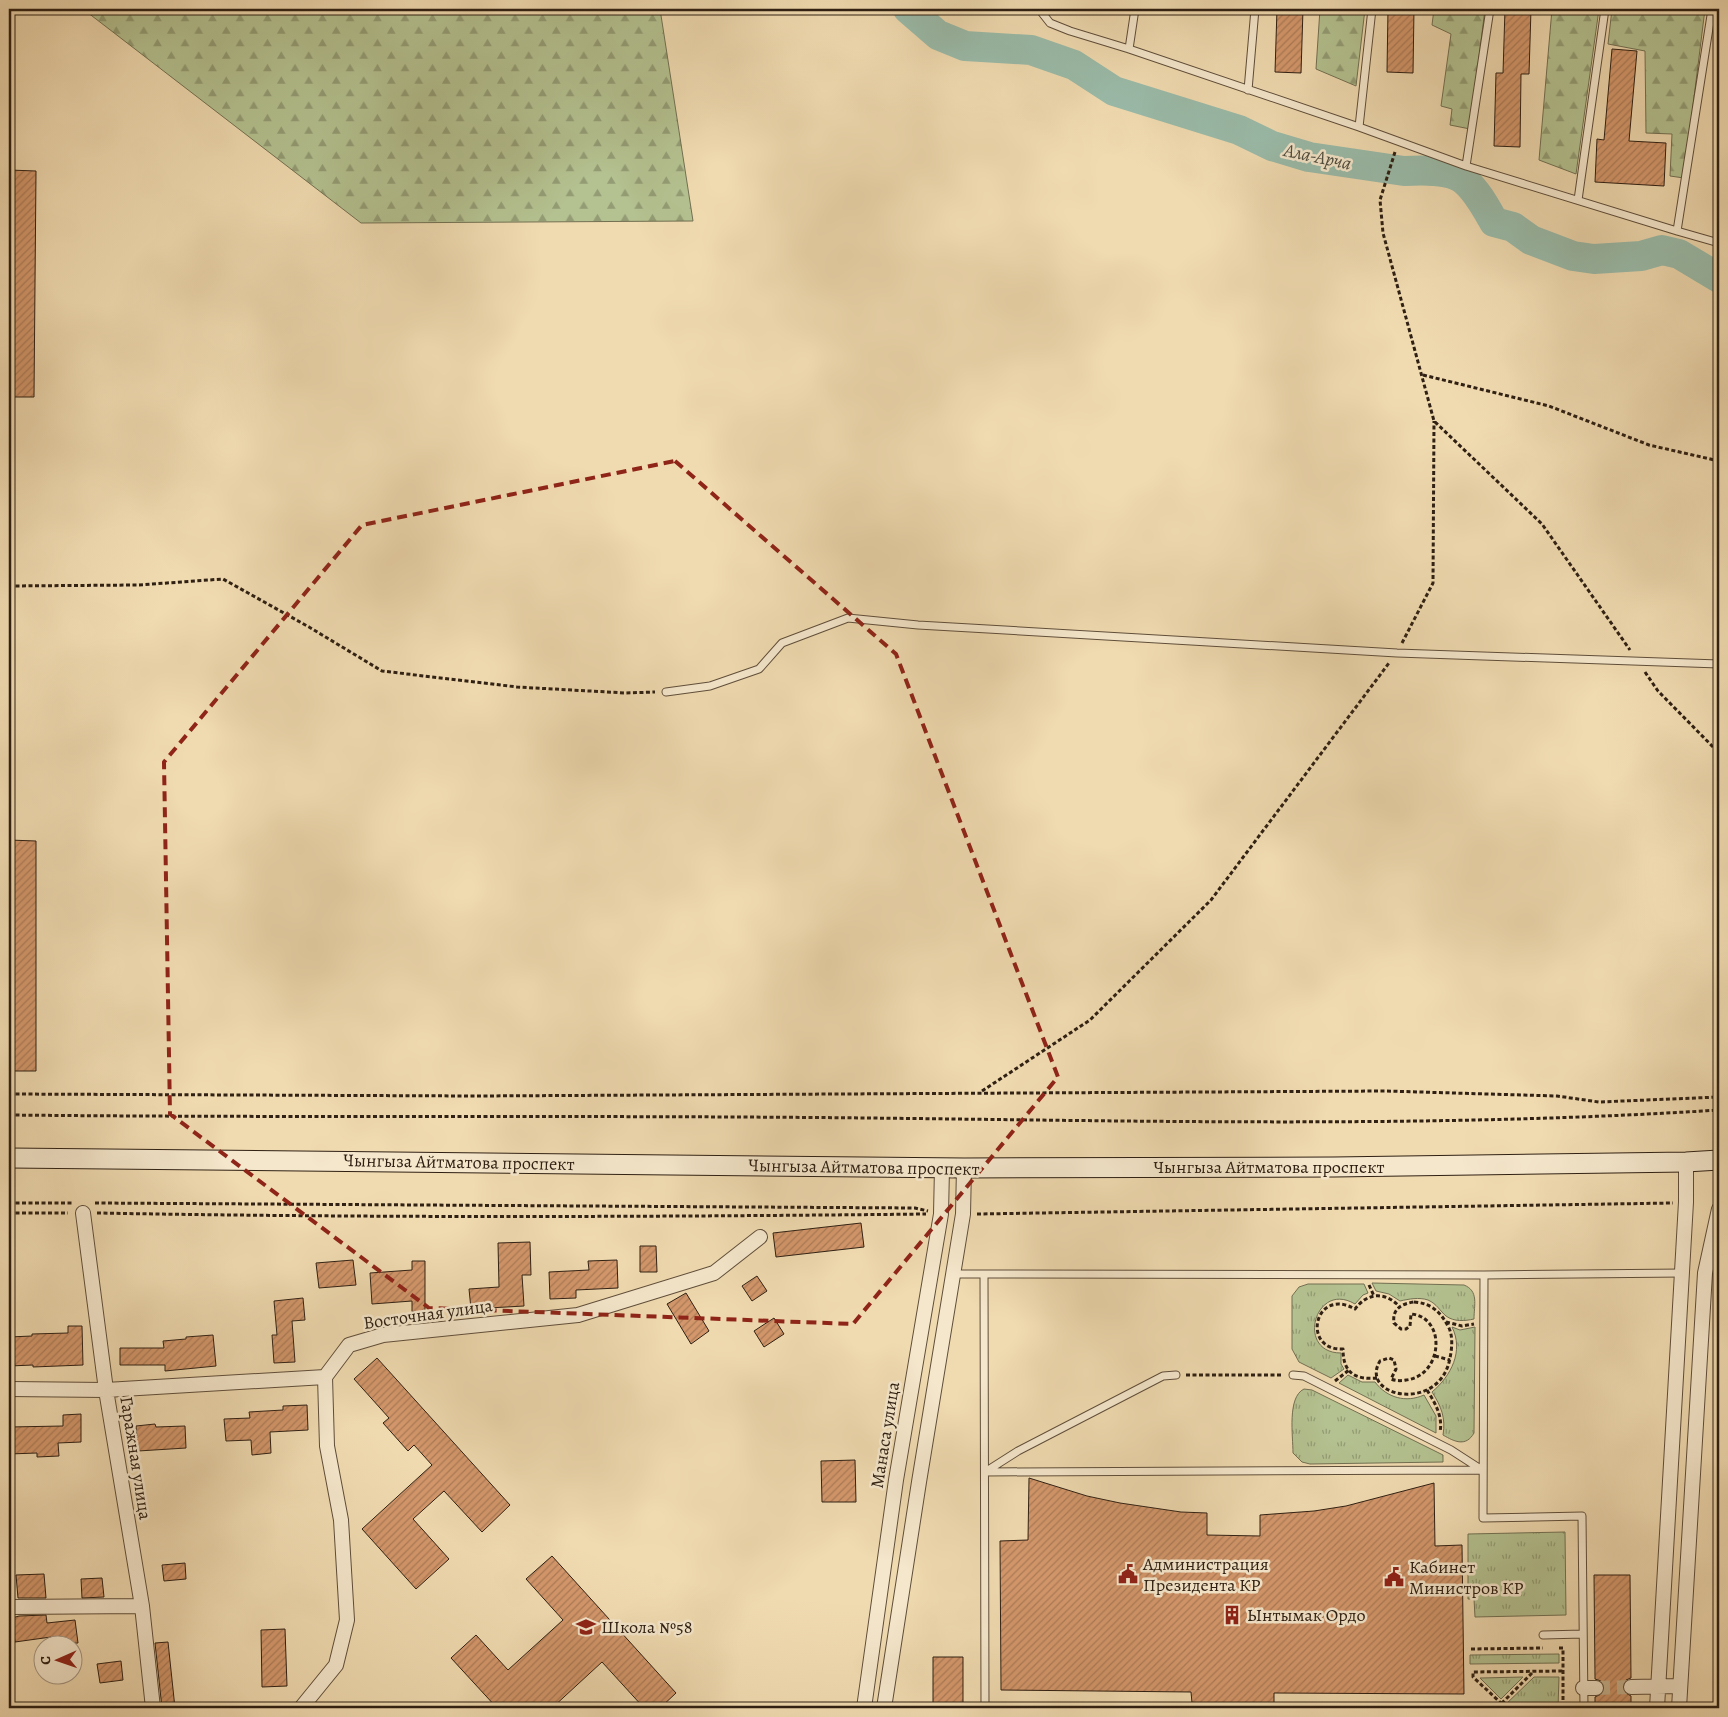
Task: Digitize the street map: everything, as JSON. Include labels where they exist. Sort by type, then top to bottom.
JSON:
[{"type":"main road","name":"Чынгыза Айтматова проспект","points":[[9,1158],[942,1168],[1334,1167],[1719,1160]]},
{"type":"street","points":[[1658,1708],[1686,1202],[1686,1162]]},
{"type":"street","name":"Манаса улица","points":[[864,1708],[896,1480],[941,1214],[942,1168]]},
{"type":"street","points":[[884,1708],[918,1482],[963,1214],[964,1168]]},
{"type":"street","name":"Гаражная улица","points":[[86,1207],[106,1390],[142,1606],[153,1708]]},
{"type":"street","points":[[1679,1708],[1705,1273],[1719,1209]]},
{"type":"street","name":"Восточная улица","points":[[325,1377],[349,1345],[383,1335],[578,1315],[714,1273],[760,1237]]},
{"type":"street","points":[[1682,1273],[1705,1273]]},
{"type":"street","points":[[9,1390],[106,1390],[325,1377],[327,1446],[340,1520],[347,1620],[336,1665],[302,1708]]},
{"type":"street","points":[[9,1607],[142,1606]]},
{"type":"street","points":[[1631,1687],[1680,1686]]},
{"type":"lane","points":[[1039,9],[1050,23],[1059,27],[1359,127],[1466,166],[1719,243]]},
{"type":"lane","points":[[1129,49],[1135,9]]},
{"type":"lane","points":[[1248,90],[1255,9]]},
{"type":"lane","points":[[1359,127],[1372,9]]},
{"type":"lane","points":[[1466,166],[1490,9]]},
{"type":"lane","points":[[1578,200],[1605,9]]},
{"type":"lane","points":[[1676,231],[1712,9]]},
{"type":"lane","points":[[666,692],[710,686],[759,668],[782,643],[848,618],[918,625],[1397,653],[1719,664]]},
{"type":"lane","points":[[953,1274],[1484,1275],[1682,1273]]},
{"type":"lane","points":[[984,1274],[985,1708]]},
{"type":"lane","points":[[1484,1275],[1483,1518],[1582,1516],[1583,1634],[1589,1688],[1584,1708]]},
{"type":"lane","points":[[1292,1375],[1304,1376],[1437,1442],[1483,1470]]},
{"type":"lane","points":[[984,1472],[1018,1451],[1163,1376],[1176,1376]]},
{"type":"lane","points":[[984,1472],[1483,1470]]},
{"type":"lane","points":[[1543,1635],[1583,1634]]},
{"type":"path","points":[[981,1092],[1090,1020],[1211,900],[1397,653],[1433,583],[1434,421],[1382,233],[1380,200],[1398,142]]},
{"type":"path","points":[[1422,375],[1549,406],[1648,445],[1719,461]]},
{"type":"path","points":[[1434,421],[1542,524],[1658,691],[1719,753]]},
{"type":"path","points":[[9,586],[139,585],[223,580],[309,627],[382,671],[517,686],[626,693],[666,692]]},
{"type":"path","points":[[9,1094],[486,1096],[1385,1091],[1557,1096],[1599,1102],[1719,1097]]},
{"type":"path","points":[[9,1115],[847,1118],[1262,1122],[1485,1120],[1663,1114],[1719,1110]]},
{"type":"path","points":[[963,1214],[1686,1202]]},
{"type":"path","points":[[9,1203],[248,1216],[627,1217],[941,1214]]},
{"type":"path","points":[[9,1213],[86,1207],[915,1208],[941,1214]]},
{"type":"path","points":[[1377,1378],[1360,1378],[1348,1370],[1344,1362],[1343,1349],[1336,1350],[1328,1347],[1318,1336],[1317,1320],[1320,1313],[1326,1307],[1333,1304],[1342,1304],[1355,1309],[1360,1301],[1366,1298],[1382,1296],[1389,1298],[1399,1306]]},
{"type":"path","points":[[1414,1302],[1429,1304],[1441,1314],[1445,1321],[1449,1328],[1452,1342],[1450,1360],[1445,1374],[1440,1380],[1427,1390],[1413,1395],[1397,1394],[1384,1387],[1377,1378],[1378,1365],[1384,1359],[1394,1360],[1396,1369],[1391,1379],[1400,1381],[1422,1375],[1432,1364],[1435,1356],[1436,1341],[1434,1334],[1431,1327],[1421,1317],[1411,1314],[1410,1326],[1406,1329],[1396,1326],[1393,1318],[1399,1306],[1414,1302]]},
{"type":"path","points":[[1445,1321],[1462,1326],[1484,1321]]},
{"type":"path","points":[[1435,1356],[1450,1360]]},
{"type":"path","points":[[1176,1376],[1292,1375]]},
{"type":"path","points":[[1427,1390],[1435,1402],[1440,1418],[1441,1426],[1437,1442]]},
{"type":"path","points":[[1471,1649],[1545,1648]]},
{"type":"path","points":[[1554,1648],[1563,1648],[1563,1708]]},
{"type":"path","points":[[1502,1704],[1473,1677],[1473,1672],[1564,1670]]},
{"type":"path","points":[[1497,1708],[1534,1671]]},
{"type":"highlighted area","points":[[675,461],[896,654],[1058,1077],[853,1324],[429,1308],[170,1114],[164,762],[362,525]]},
{"type":"green space","points":[[83,9],[660,9],[693,221],[361,223]]},
{"type":"green space","points":[[1320,9],[1365,9],[1356,86],[1316,69]]},
{"type":"green space","points":[[1434,9],[1485,9],[1470,129],[1450,125],[1452,109],[1441,106],[1451,34],[1432,25]]},
{"type":"green space","points":[[1552,9],[1599,9],[1576,174],[1539,160]]},
{"type":"green space","points":[[1612,9],[1705,9],[1684,178],[1670,176],[1672,134],[1646,133],[1645,51],[1608,44]]},
{"type":"green space","points":[[1372,1283],[1464,1285],[1474,1295],[1474,1319],[1460,1320],[1449,1318],[1434,1303],[1425,1299],[1400,1301],[1389,1294],[1376,1291]]},
{"type":"green space","points":[[1308,1284],[1364,1284],[1368,1293],[1363,1295],[1355,1304],[1341,1299],[1329,1302],[1321,1309],[1316,1320],[1315,1331],[1318,1342],[1327,1350],[1341,1353],[1341,1364],[1344,1369],[1331,1378],[1299,1362],[1292,1349],[1292,1296],[1299,1287]]},
{"type":"green space","points":[[1452,1327],[1460,1330],[1475,1327],[1474,1433],[1464,1442],[1452,1440],[1443,1435],[1444,1423],[1442,1412],[1432,1392],[1445,1378],[1454,1362],[1457,1345]]},
{"type":"green space","points":[[1348,1375],[1362,1382],[1375,1382],[1385,1392],[1397,1398],[1410,1399],[1424,1395],[1436,1416],[1436,1433],[1339,1383]]},
{"type":"green space","points":[[1304,1389],[1312,1390],[1443,1455],[1443,1462],[1310,1464],[1302,1462],[1293,1453],[1292,1418],[1295,1400]]},
{"type":"green space","points":[[1565,1532],[1566,1615],[1475,1617],[1474,1599],[1468,1599],[1468,1534]]},
{"type":"green space","points":[[1559,1654],[1559,1663],[1470,1664],[1470,1655]]},
{"type":"green space","points":[[1523,1677],[1501,1699],[1480,1678]]},
{"type":"green space","points":[[1534,1677],[1559,1677],[1558,1708],[1502,1708]]},
{"type":"building","points":[[1277,9],[1303,9],[1301,73],[1275,72]]},
{"type":"building","points":[[1388,9],[1414,9],[1413,73],[1387,72]]},
{"type":"building","points":[[1505,9],[1531,9],[1529,74],[1521,74],[1520,147],[1494,146],[1496,73],[1503,73]]},
{"type":"building","points":[[1612,49],[1637,51],[1629,141],[1666,143],[1664,186],[1595,182],[1597,139],[1604,140]]},
{"type":"building","points":[[9,170],[36,171],[34,397],[9,397]]},
{"type":"building","points":[[9,840],[36,841],[36,1071],[9,1071]]},
{"type":"building","points":[[861,1223],[864,1247],[776,1257],[773,1233]]},
{"type":"building","points":[[530,1242],[531,1275],[522,1275],[524,1306],[471,1309],[469,1289],[499,1287],[498,1243]]},
{"type":"building","points":[[640,1246],[656,1246],[657,1272],[640,1272]]},
{"type":"building","points":[[353,1260],[356,1285],[319,1288],[316,1263]]},
{"type":"building","points":[[617,1260],[618,1288],[576,1290],[576,1298],[550,1299],[549,1272],[589,1270],[588,1261]]},
{"type":"building","points":[[412,1261],[425,1261],[425,1312],[412,1312],[412,1301],[372,1304],[370,1273],[412,1270]]},
{"type":"building","points":[[757,1276],[767,1291],[752,1301],[742,1286]]},
{"type":"building","points":[[686,1293],[709,1331],[691,1344],[667,1304]]},
{"type":"building","points":[[303,1298],[305,1320],[292,1321],[295,1362],[274,1363],[272,1335],[277,1335],[274,1301]]},
{"type":"building","points":[[774,1318],[784,1334],[764,1347],[754,1331]]},
{"type":"building","points":[[68,1326],[82,1326],[83,1365],[9,1366],[9,1337],[68,1333]]},
{"type":"building","points":[[213,1335],[216,1366],[165,1371],[165,1365],[120,1365],[120,1348],[164,1348],[163,1341]]},
{"type":"building","points":[[377,1358],[510,1505],[482,1532],[444,1491],[413,1519],[449,1559],[416,1589],[362,1529],[432,1465],[414,1445],[408,1451],[383,1423],[389,1418],[354,1379]]},
{"type":"building","points":[[307,1405],[308,1430],[270,1432],[271,1453],[252,1455],[251,1440],[226,1441],[224,1419],[250,1418],[249,1412],[283,1410],[283,1406]]},
{"type":"building","points":[[81,1414],[81,1442],[58,1443],[59,1456],[37,1457],[37,1453],[9,1454],[9,1427],[63,1426],[63,1415]]},
{"type":"building","points":[[155,1424],[156,1427],[185,1426],[186,1448],[138,1451],[136,1426]]},
{"type":"building","points":[[855,1460],[856,1502],[822,1502],[821,1461]]},
{"type":"building","name":"Ынтымак Ордо","points":[[1029,1478],[1087,1496],[1120,1503],[1181,1512],[1207,1513],[1207,1535],[1260,1536],[1260,1515],[1314,1511],[1346,1506],[1434,1483],[1435,1546],[1462,1545],[1464,1694],[1274,1693],[1274,1704],[1192,1703],[1191,1692],[1001,1690],[1000,1541],[1028,1540]]},
{"type":"building","name":"Школа №58","points":[[552,1556],[676,1693],[660,1708],[644,1708],[602,1662],[552,1708],[497,1708],[451,1658],[476,1635],[508,1670],[563,1620],[526,1579]]},
{"type":"building","points":[[185,1563],[186,1579],[164,1581],[162,1565]]},
{"type":"building","points":[[44,1574],[46,1598],[18,1598],[16,1575]]},
{"type":"building","points":[[1594,1575],[1630,1575],[1631,1678],[1626,1680],[1622,1687],[1624,1692],[1631,1696],[1631,1708],[1595,1708],[1595,1697],[1603,1693],[1605,1688],[1601,1681],[1595,1679]]},
{"type":"building","points":[[102,1578],[104,1597],[82,1598],[81,1579]]},
{"type":"building","points":[[46,1615],[47,1623],[75,1620],[77,1634],[32,1634],[32,1640],[15,1642],[12,1618]]},
{"type":"building","points":[[285,1629],[287,1686],[262,1687],[261,1630]]},
{"type":"building","points":[[168,1642],[175,1708],[162,1708],[155,1643]]},
{"type":"building","points":[[933,1657],[963,1657],[963,1708],[933,1708]]},
{"type":"building","points":[[121,1661],[123,1680],[100,1683],[97,1664]]},
{"type":"waterway","name":"Ала-Арча","points":[[908,9],[938,35],[965,46],[1031,50],[1074,65],[1114,91],[1239,130],[1272,146],[1309,157],[1404,171],[1436,171],[1452,174],[1465,181],[1473,190],[1494,222],[1513,227],[1531,240],[1573,256],[1594,259],[1641,256],[1662,250],[1679,254],[1719,278]]},
{"type":"tunnel","points":[[1596,1688],[1631,1687]]},
{"type":"place","name":"Администрация Президента КР","points":[[1128,1574]]},
{"type":"place","name":"Кабинет Министров КР","points":[[1394,1577]]},
{"type":"place","name":"Ынтымак Ордо","points":[[1232,1615]]},
{"type":"place","name":"Школа №58","points":[[586,1627]]}]
